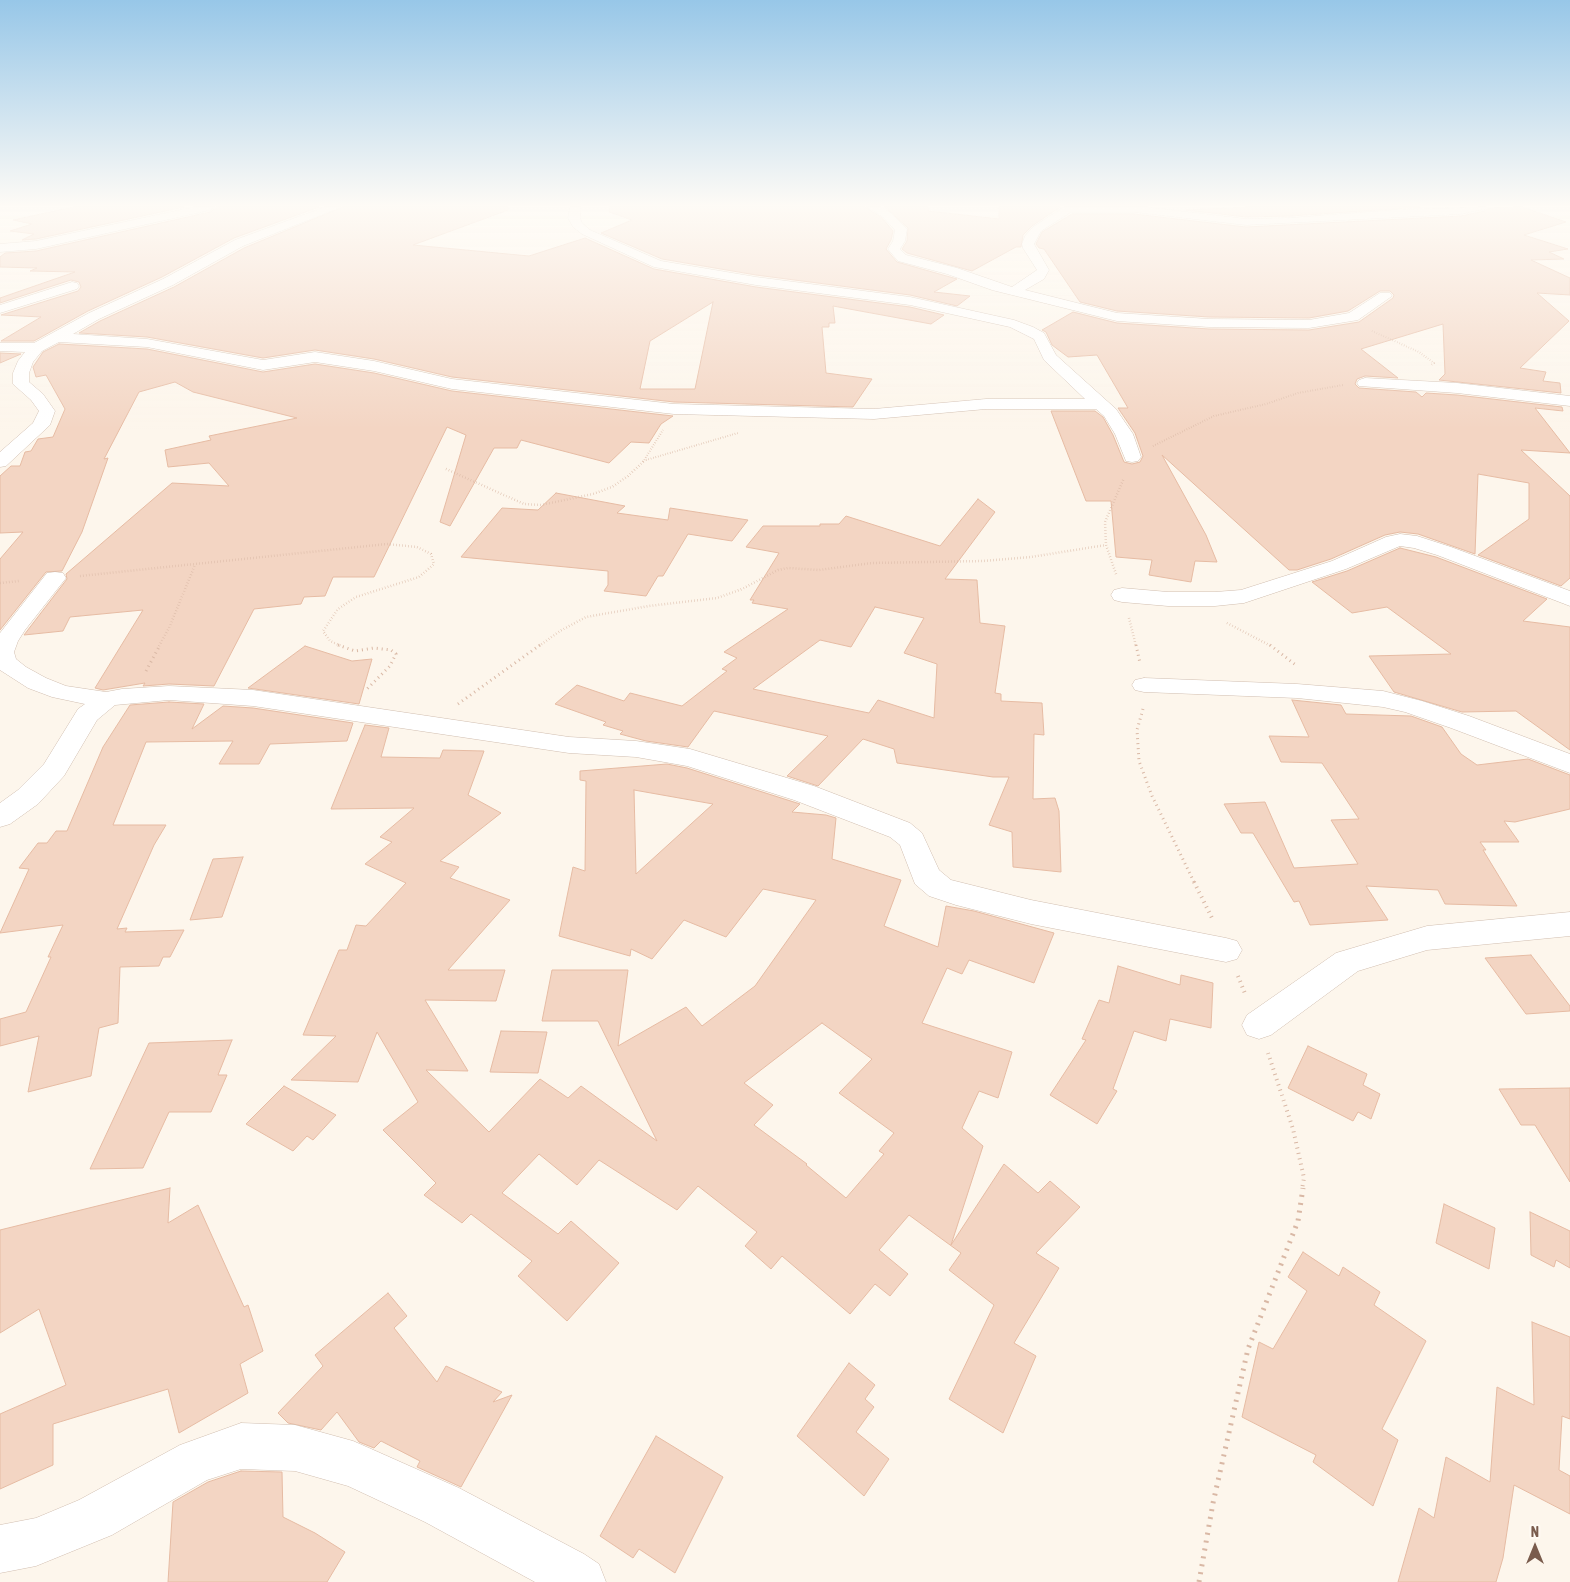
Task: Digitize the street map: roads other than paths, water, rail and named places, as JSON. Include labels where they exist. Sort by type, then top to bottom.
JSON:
[{"type":"street","points":[[0,462],[41,425],[47,411],[37,397],[21,384],[21,373],[26,361],[37,348],[54,337],[170,281]]},
{"type":"street","points":[[753,281],[910,301],[1014,324],[1039,336],[1049,357],[1110,413],[1124,434],[1132,457]]},
{"type":"street","points":[[979,281],[1089,311],[1140,320],[1294,324],[1328,322],[1353,317],[1385,296]]},
{"type":"street","points":[[1014,291],[1031,281]]},
{"type":"street","points":[[0,309],[72,286]]},
{"type":"street","points":[[54,337],[147,343],[263,365],[301,358],[324,358],[374,366],[452,384],[674,409],[874,414],[986,404],[1100,404]]},
{"type":"street","points":[[0,347],[37,348]]},
{"type":"street","points":[[1365,383],[1457,388],[1570,401]]},
{"type":"street","points":[[1122,594],[1187,599],[1244,596],[1339,565],[1393,541],[1400,540],[1417,542],[1444,551],[1570,598]]},
{"type":"street","points":[[55,578],[16,626],[6,641],[2,652],[5,662],[37,683],[60,692],[106,700],[136,695],[169,693],[253,698],[568,745],[636,749],[690,758],[804,793],[900,830],[912,840],[926,876],[940,888],[966,897],[1031,912],[1226,950]]},
{"type":"street","points":[[1144,685],[1297,691],[1383,699],[1413,706],[1460,722],[1570,764]]},
{"type":"street","points":[[0,817],[28,797],[54,770],[87,715],[106,700]]},
{"type":"street","points":[[1259,1025],[1347,962],[1427,938],[1570,924]]},
{"type":"street","points":[[0,1549],[36,1542],[95,1518],[196,1461],[241,1446],[295,1448],[353,1464],[442,1505],[581,1582]]}]
